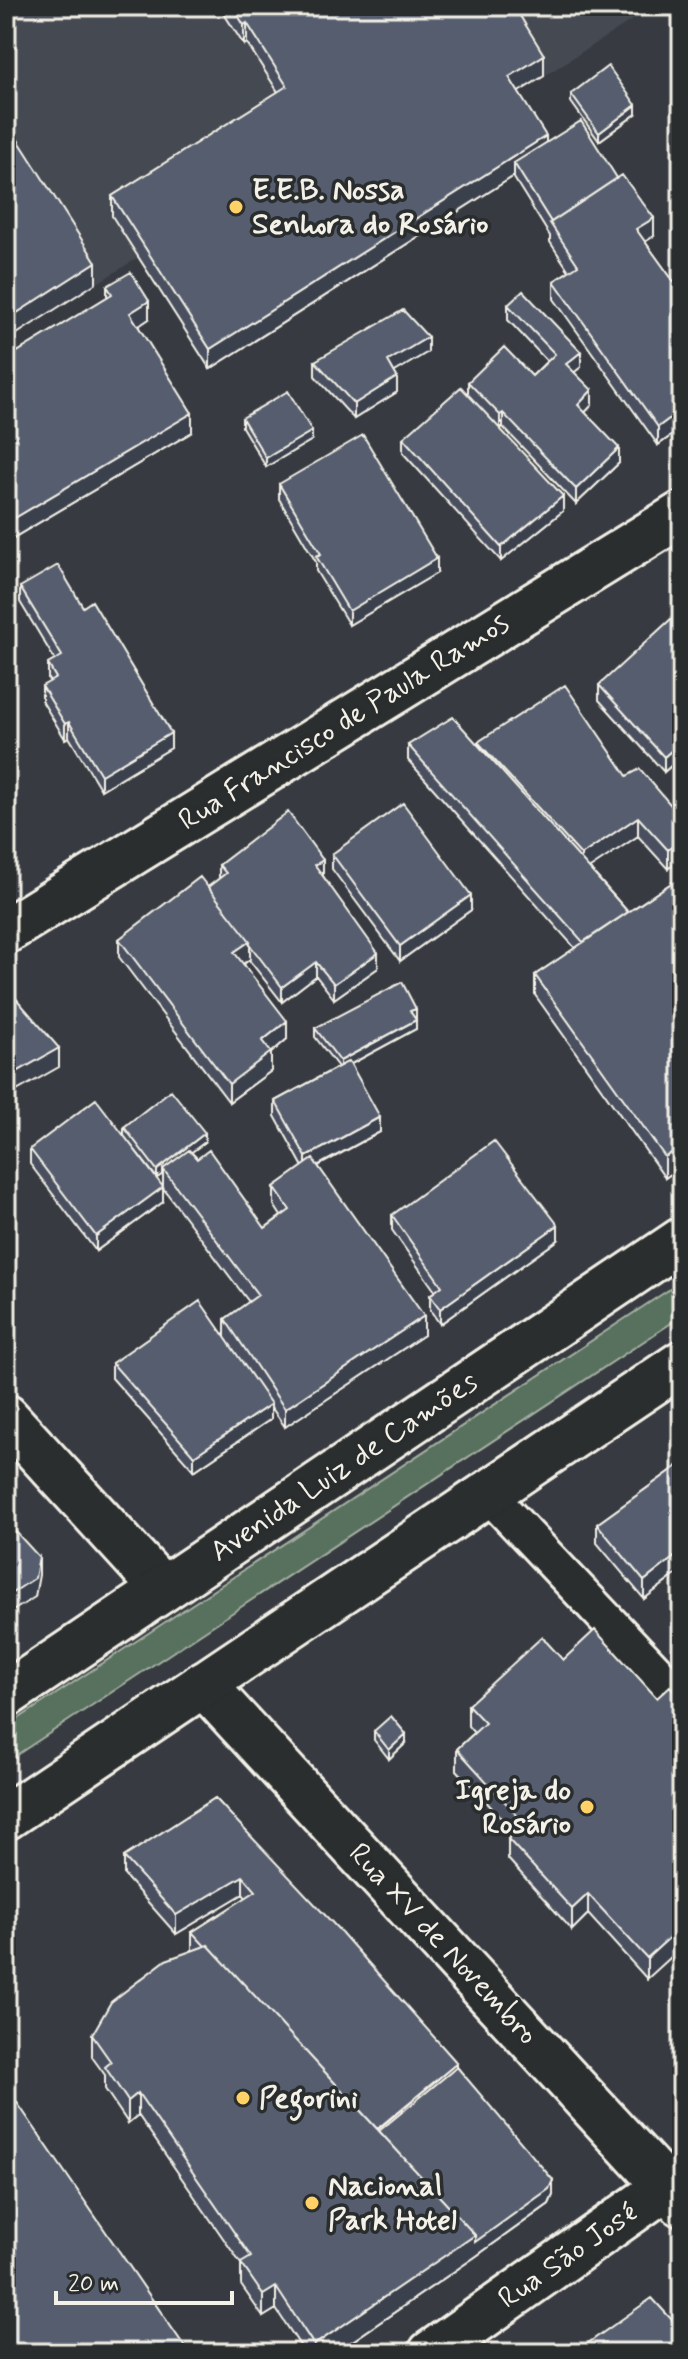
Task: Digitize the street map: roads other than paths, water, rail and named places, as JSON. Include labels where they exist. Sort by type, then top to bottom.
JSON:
[{"type":"street","name":"Rua Francisco de Paula Ramos","points":[[6,931],[682,514]]},
{"type":"street","name":"Avenida Luiz de Camões","points":[[6,1695],[682,1240]]},
{"type":"street","points":[[6,1817],[682,1363]]},
{"type":"street","points":[[6,1417],[163,1589]]},
{"type":"street","name":"Rua XV de Novembro","points":[[203,1684],[674,2195]]},
{"type":"street","name":"Rua São José","points":[[431,2353],[674,2195]]},
{"type":"lane","points":[[488,1494],[682,1699]]},
{"type":"place","name":"E.E.B. Nossa Senhora do Rosário","points":[[236,207]]},
{"type":"place","name":"Igreja do Rosário","points":[[587,1807]]},
{"type":"place","name":"Pegorini","points":[[243,2098]]},
{"type":"place","name":"Nacional Park Hotel","points":[[312,2203]]}]
